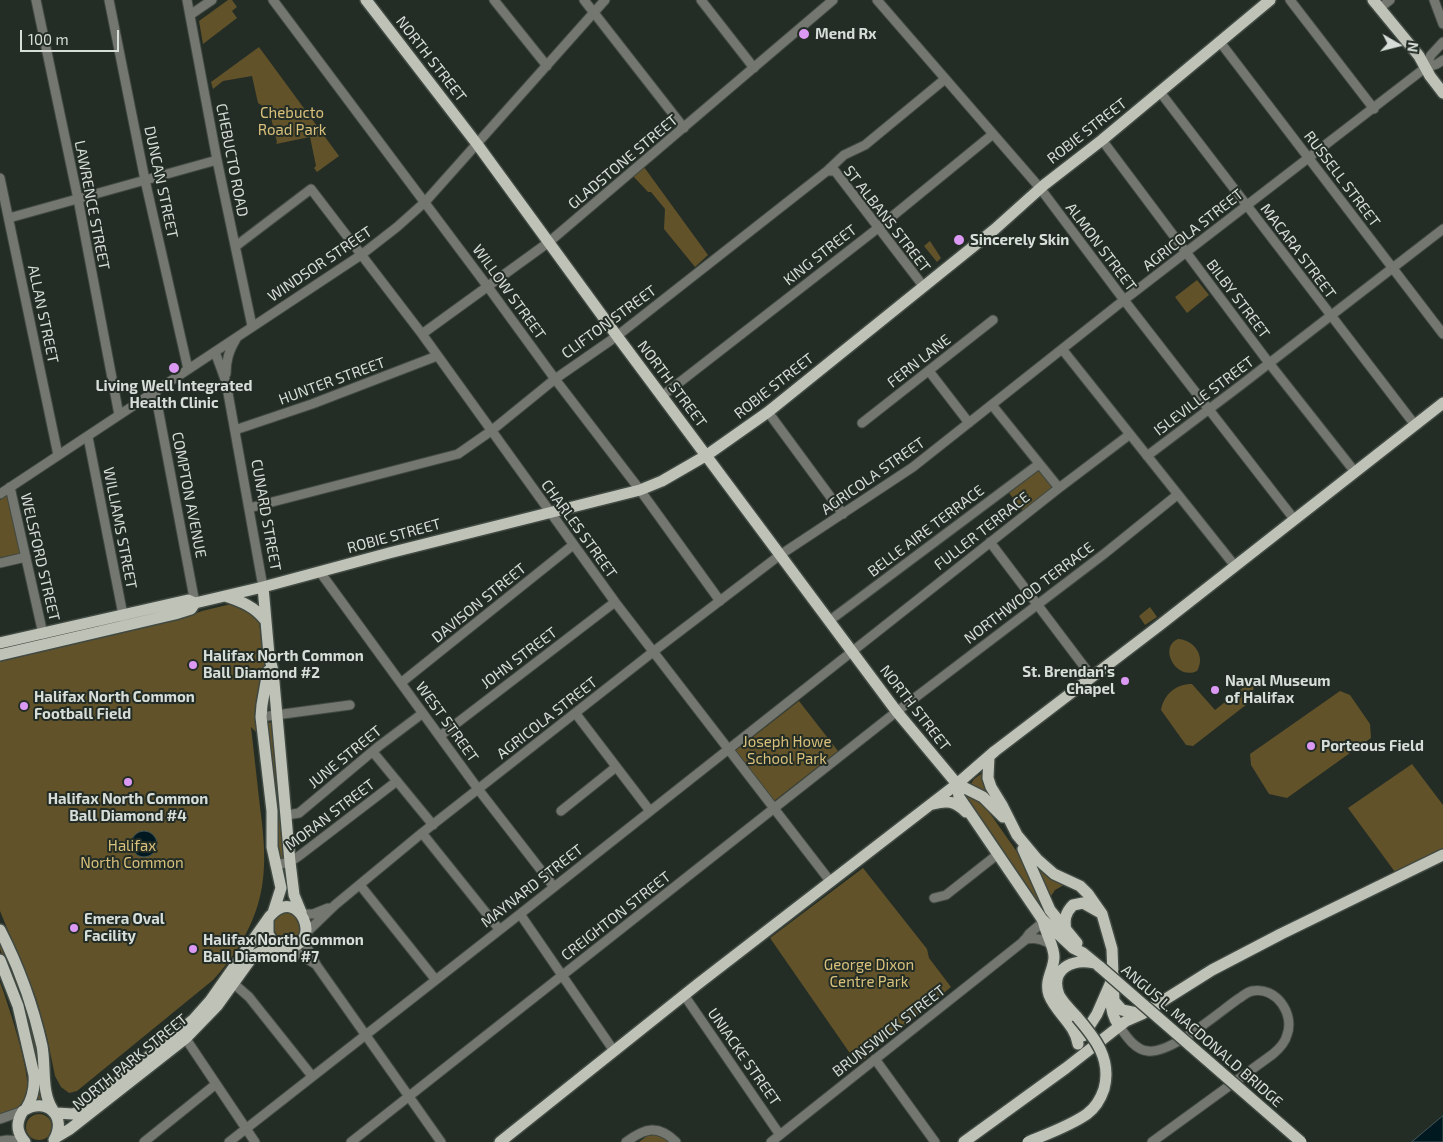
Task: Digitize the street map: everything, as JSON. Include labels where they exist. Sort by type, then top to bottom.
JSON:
[{"type":"main road","name":"NORTH STREET","points":[[366,0],[477,144],[897,712],[957,784],[983,797],[998,811],[1017,835],[1045,917]]},
{"type":"main road","name":"ROBIE STREET","points":[[0,655],[188,600],[195,603],[263,588],[640,490],[662,481],[707,455],[768,412],[995,230],[1040,188],[1102,140],[1270,0]]},
{"type":"main road","points":[[1376,4],[1419,56],[1443,93]]},
{"type":"main road","points":[[500,1142],[684,995],[957,784],[989,756],[1443,403]]},
{"type":"main road","name":"CUNARD STREET","points":[[263,588],[269,655],[273,671],[290,862],[294,895],[301,913]]},
{"type":"main road","points":[[225,596],[245,603],[266,620]]},
{"type":"main road","name":"ROBIE STREET","points":[[0,643],[124,620]]},
{"type":"main road","name":"CUNARD STREET","points":[[269,655],[261,717],[272,811],[272,847],[281,888],[278,900],[270,916]]},
{"type":"main road","points":[[989,756],[988,778],[991,787],[1017,835],[1036,858],[1050,870],[1080,886],[1102,914],[1112,949],[1114,1001],[1122,1010],[1142,1014]]},
{"type":"main road","name":"NORTH STREET","points":[[957,784],[959,796],[974,820],[1045,917]]},
{"type":"main road","points":[[927,806],[945,801],[954,802],[974,820]]},
{"type":"main road","points":[[964,1142],[1066,1068],[1126,1021],[1142,1014],[1212,970],[1280,934],[1443,855]]},
{"type":"main road","points":[[1066,931],[1064,921],[1066,915],[1073,905],[1077,903],[1088,904],[1102,914]]},
{"type":"main road","points":[[287,907],[296,909],[301,913],[305,920],[305,934],[301,941],[286,946],[270,938],[267,929],[270,916],[287,907]]},
{"type":"main road","name":"NORTH PARK STREET","points":[[24,1110],[42,1106],[54,1112],[73,1114],[85,1109],[184,1034],[210,1002],[270,916]]},
{"type":"main road","points":[[1045,917],[1054,957],[1048,981],[1048,993],[1073,1030],[1078,1044]]},
{"type":"main road","name":"ANGUS L. MACDONALD BRIDGE","points":[[1045,917],[1066,931],[1083,953],[1301,1142]]},
{"type":"main road","name":"ANGUS L. MACDONALD BRIDGE","points":[[1045,917],[1073,948],[1083,953]]},
{"type":"main road","points":[[0,930],[19,971],[32,1010],[42,1049],[47,1098],[58,1125],[54,1140]]},
{"type":"main road","name":"NORTH PARK STREET","points":[[54,1140],[70,1129],[217,1006],[253,956],[265,950],[286,946]]},
{"type":"main road","points":[[0,960],[18,1006],[34,1075],[32,1097],[18,1122],[18,1128],[24,1141]]},
{"type":"main road","points":[[1028,1142],[1087,1113],[1097,1103],[1102,1094],[1106,1082],[1106,1063],[1102,1052],[1094,1038],[1063,1001],[1057,986],[1061,971],[1066,966],[1078,961],[1097,965]]},
{"type":"main road","points":[[1113,975],[1110,997],[1111,1010],[1119,1026]]},
{"type":"main road","points":[[1066,1068],[1078,1044],[1097,1014],[1113,975]]},
{"type":"street","name":"LAWRENCE STREET","points":[[36,0],[78,199],[119,415]]},
{"type":"street","name":"DUNCAN STREET","points":[[109,0],[145,180],[188,369]]},
{"type":"street","name":"CHEBUCTO ROAD","points":[[187,0],[217,160],[252,326]]},
{"type":"street","points":[[190,15],[212,0]]},
{"type":"street","name":"WILLOW STREET","points":[[273,0],[640,490],[720,601]]},
{"type":"street","points":[[494,0],[547,66]]},
{"type":"street","points":[[584,0],[684,128]]},
{"type":"street","name":"WINDSOR STREET","points":[[0,494],[362,255],[397,227],[425,202],[605,0]]},
{"type":"street","points":[[701,0],[754,68]]},
{"type":"street","name":"GLADSTONE STREET","points":[[422,334],[550,242],[833,0]]},
{"type":"street","name":"ALMON STREET","points":[[877,0],[1040,188],[1124,300],[1294,519]]},
{"type":"street","points":[[1290,0],[1374,109]]},
{"type":"street","points":[[1376,4],[1390,0]]},
{"type":"street","points":[[1434,0],[1443,24]]},
{"type":"street","name":"RUSSELL STREET","points":[[1220,42],[1443,334]]},
{"type":"street","name":"AGRICOLA STREET","points":[[1425,68],[1431,55],[1443,42]]},
{"type":"street","name":"AGRICOLA STREET","points":[[305,934],[335,905],[422,833],[653,652],[780,555],[913,467],[1124,300],[1425,68],[1443,60]]},
{"type":"street","name":"CLIFTON STREET","points":[[249,508],[458,454],[555,379],[618,336],[827,171],[844,155],[865,145],[945,79]]},
{"type":"street","name":"MACARA STREET","points":[[1160,92],[1415,425]]},
{"type":"street","name":"KING STREET","points":[[662,396],[878,228],[993,134]]},
{"type":"street","name":"BILBY STREET","points":[[1102,140],[1269,363],[1355,472]]},
{"type":"street","points":[[9,218],[217,160]]},
{"type":"street","name":"ST ALBANS STREET","points":[[827,171],[835,172],[924,288]]},
{"type":"street","name":"ALLAN STREET","points":[[0,178],[58,455]]},
{"type":"street","name":"CHARLES STREET","points":[[236,246],[311,189],[422,334],[615,602],[830,881]]},
{"type":"street","name":"ISLEVILLE STREET","points":[[1147,456],[1443,229]]},
{"type":"street","name":"FERN LANE","points":[[862,423],[993,320]]},
{"type":"street","name":"CUNARD STREET","points":[[226,382],[226,364],[229,350],[237,337]]},
{"type":"street","points":[[1062,349],[1234,566]]},
{"type":"street","name":"CUNARD STREET","points":[[215,352],[226,382],[263,588]]},
{"type":"street","name":"HUNTER STREET","points":[[235,430],[312,404],[437,356]]},
{"type":"street","points":[[929,371],[969,423]]},
{"type":"street","name":"COMPTON AVENUE","points":[[155,392],[195,603]]},
{"type":"street","points":[[992,405],[1059,488]]},
{"type":"street","points":[[768,412],[843,514]]},
{"type":"street","name":"FULLER TERRACE","points":[[852,650],[1129,435]]},
{"type":"street","name":"WILLIAMS STREET","points":[[88,437],[124,620]]},
{"type":"street","name":"BELLE AIRE TERRACE","points":[[830,621],[1040,464]]},
{"type":"street","name":"WELSFORD STREET","points":[[10,487],[43,634]]},
{"type":"street","name":"NORTHWOOD TERRACE","points":[[897,712],[1104,554],[1177,495]]},
{"type":"street","points":[[990,542],[1092,676]]},
{"type":"street","name":"DAVISON STREET","points":[[402,682],[574,545]]},
{"type":"street","points":[[0,563],[26,557]]},
{"type":"street","name":"WEST STREET","points":[[320,572],[402,682],[478,789],[554,887]]},
{"type":"street","name":"JOHN STREET","points":[[440,736],[615,602]]},
{"type":"street","name":"MAYNARD STREET","points":[[229,1142],[728,750],[852,650]]},
{"type":"street","points":[[261,717],[350,706]]},
{"type":"street","name":"CREIGHTON STREET","points":[[351,1142],[897,712]]},
{"type":"street","points":[[576,714],[650,811]]},
{"type":"street","name":"JUNE STREET","points":[[287,816],[299,812],[419,716]]},
{"type":"street","points":[[373,752],[433,825]]},
{"type":"street","points":[[561,810],[616,767]]},
{"type":"street","name":"MORAN STREET","points":[[276,865],[290,862],[398,781]]},
{"type":"street","points":[[422,833],[498,929]]},
{"type":"street","points":[[934,898],[946,895],[998,854]]},
{"type":"street","points":[[360,885],[435,979]]},
{"type":"street","name":"AGRICOLA STREET","points":[[301,913],[314,914],[335,905]]},
{"type":"street","points":[[520,914],[614,1051]]},
{"type":"street","name":"BRUNSWICK STREET","points":[[771,1142],[1024,940],[1045,917]]},
{"type":"street","points":[[305,934],[308,949],[317,966],[440,1142]]},
{"type":"street","points":[[1024,940],[1038,938],[1051,944]]},
{"type":"street","points":[[286,946],[317,966]]},
{"type":"street","points":[[233,983],[249,997],[312,1076]]},
{"type":"street","points":[[1119,1026],[1130,1042],[1146,1051],[1156,1051],[1172,1046],[1238,998],[1254,991],[1273,996],[1280,1001],[1289,1015],[1288,1035],[1283,1045],[1152,1142]]},
{"type":"street","name":"UNIACKE STREET","points":[[684,995],[780,1134]]},
{"type":"street","points":[[184,1034],[255,1142]]},
{"type":"street","points":[[875,1059],[935,1142]]},
{"type":"street","points":[[144,1142],[216,1084]]},
{"type":"street","points":[[0,1119],[24,1110]]},
{"type":"street","points":[[626,1142],[639,1133],[659,1129],[668,1133],[676,1142]]},
{"type":"street","points":[[0,1141],[24,1141]]},
{"type":"green space","points":[[228,0],[232,0],[237,7],[232,11],[237,18],[203,44],[199,21]]},
{"type":"green space","name":"Chebucto Road Park","points":[[259,47],[339,156],[317,172],[314,168],[316,166],[310,137],[276,144],[269,110],[258,103],[252,76],[223,81],[213,89],[211,82]]},
{"type":"green space","points":[[644,167],[708,255],[695,267],[664,229],[665,209],[651,192],[648,192],[633,176]]},
{"type":"green space","points":[[930,241],[941,258],[937,262],[924,246]]},
{"type":"green space","points":[[1197,280],[1209,295],[1187,313],[1175,297]]},
{"type":"green space","points":[[1039,470],[1053,488],[1023,511],[1009,493]]},
{"type":"green space","points":[[8,495],[22,554],[0,559],[0,500]]},
{"type":"green space","name":"Halifax North Common","points":[[231,604],[244,607],[259,621],[265,670],[258,734],[251,727],[264,852],[263,879],[257,907],[239,946],[213,980],[77,1091],[69,1093],[61,1087],[55,1076],[36,998],[0,911],[0,660],[184,618],[202,611]]},
{"type":"green space","points":[[1150,607],[1157,617],[1145,625],[1139,616]]},
{"type":"green space","points":[[1178,639],[1189,642],[1197,650],[1200,660],[1197,671],[1189,673],[1182,671],[1172,662],[1170,649],[1172,643]]},
{"type":"green space","points":[[1254,679],[1251,701],[1193,746],[1186,745],[1161,710],[1165,699],[1172,691],[1186,684],[1192,684],[1215,710]]},
{"type":"green space","name":"Porteous Field","points":[[1340,691],[1350,695],[1370,724],[1371,738],[1287,798],[1269,794],[1251,765],[1250,754]]},
{"type":"green space","name":"Joseph Howe School Park","points":[[799,701],[838,751],[774,801],[735,751]]},
{"type":"green space","points":[[267,722],[271,723],[287,857],[284,860],[280,859],[276,854]]},
{"type":"green space","points":[[1412,764],[1443,805],[1443,849],[1395,872],[1348,808]]},
{"type":"green space","points":[[984,772],[992,796],[990,798],[971,784],[974,779]]},
{"type":"green space","points":[[963,793],[982,803],[989,812],[1017,852],[1043,904],[1040,906]]},
{"type":"green space","points":[[1037,863],[1064,885],[1055,890],[1049,899],[1034,865]]},
{"type":"green space","name":"George Dixon Centre Park","points":[[863,868],[927,949],[929,958],[951,987],[862,1061],[860,1059],[856,1062],[770,938]]},
{"type":"green space","points":[[288,912],[298,916],[302,926],[298,936],[288,940],[278,936],[274,926],[278,916]]},
{"type":"green space","points":[[0,936],[14,968],[39,1042],[44,1096],[42,1102],[35,1100],[39,1075],[32,1041],[26,1015],[0,949]]},
{"type":"green space","points":[[0,982],[23,1056],[28,1085],[27,1095],[20,1106],[0,1115]]},
{"type":"green space","points":[[39,1114],[48,1118],[52,1127],[48,1136],[39,1140],[30,1136],[26,1127],[30,1118]]},
{"type":"green space","points":[[659,1134],[671,1142],[639,1142],[647,1136]]},
{"type":"water","points":[[144,831],[153,835],[157,844],[153,853],[144,857],[135,853],[131,844],[135,835]]},
{"type":"water","points":[[1443,1116],[1443,1142],[1412,1142]]},
{"type":"place","name":"Mend Rx","points":[[804,34]]},
{"type":"place","name":"Sincerely Skin","points":[[959,240]]},
{"type":"place","name":"Living Well Integrated Health Clinic","points":[[174,368]]},
{"type":"place","name":"Halifax North Common Ball Diamond #2","points":[[193,665]]},
{"type":"place","name":"St. Brendan's Chapel","points":[[1125,681]]},
{"type":"place","name":"Naval Museum of Halifax","points":[[1215,690]]},
{"type":"place","name":"Halifax North Common Football Field","points":[[24,706]]},
{"type":"place","name":"Porteous Field","points":[[1311,746]]},
{"type":"place","name":"Halifax North Common Ball Diamond #4","points":[[128,782]]},
{"type":"place","name":"Emera Oval Facility","points":[[74,928]]},
{"type":"place","name":"Halifax North Common Ball Diamond #7","points":[[193,949]]}]
